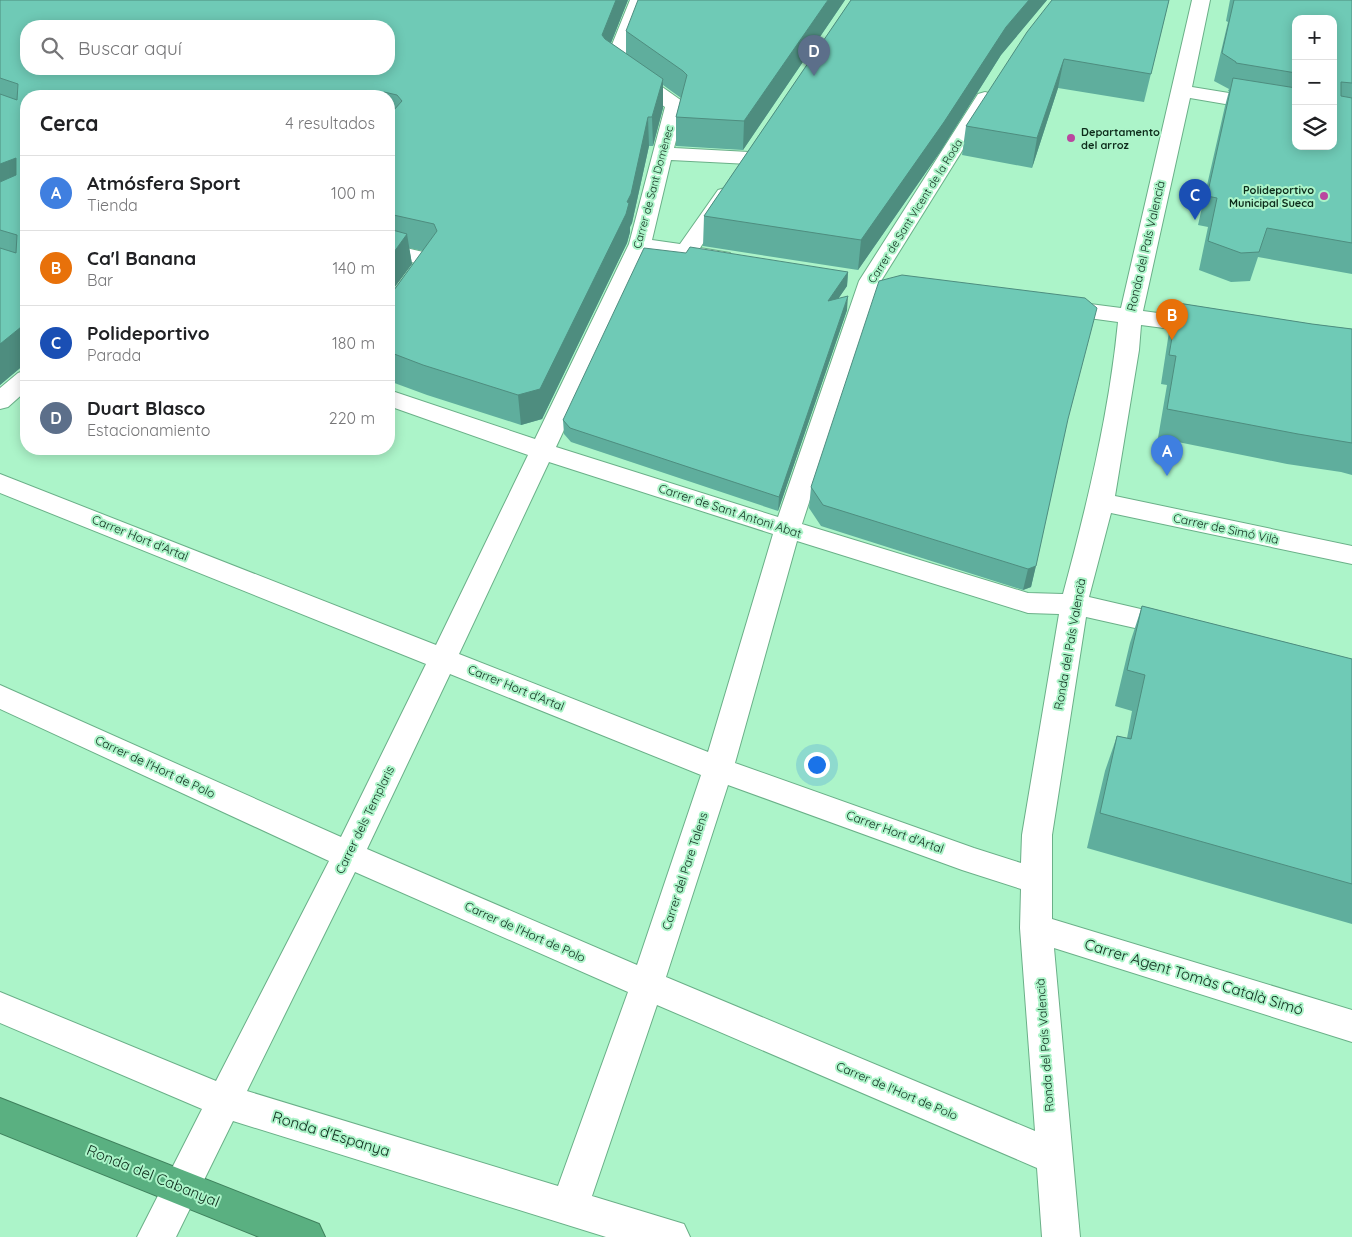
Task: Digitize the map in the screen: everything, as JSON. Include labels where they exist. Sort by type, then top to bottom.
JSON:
[{"type":"highway","name":"Ronda del Cabanyal","points":[[0,1115],[306,1237]]},
{"type":"street","name":"Carrer de Sant Domènec","points":[[543,451],[640,244],[675,105],[614,62],[639,0]]},
{"type":"street","name":"Ronda del País Valencià","points":[[1061,1237],[1036,928],[1037,835],[1074,604],[1101,502],[1127,350],[1130,317],[1201,0]]},
{"type":"street","name":"Carrer de Sant Vicent de la Roda","points":[[787,529],[870,281],[996,81]]},
{"type":"street","points":[[1182,91],[1292,109]]},
{"type":"street","points":[[663,153],[745,164],[686,252]]},
{"type":"street","points":[[640,244],[744,261]]},
{"type":"street","points":[[395,252],[428,260],[395,306]]},
{"type":"street","points":[[1034,304],[1226,329]]},
{"type":"street","points":[[0,401],[20,383]]},
{"type":"street","name":"Carrer de Sant Antoni Abat","points":[[395,400],[543,451],[1028,603],[1074,604],[1199,632]]},
{"type":"street","name":"Carrer dels Templaris","points":[[156,1237],[348,855],[543,451]]},
{"type":"street","name":"Carrer Hort d'Artal","points":[[0,483],[718,769],[973,861],[1037,882]]},
{"type":"street","name":"Carrer de Simó Vilà","points":[[1101,502],[1352,555]]},
{"type":"street","name":"Carrer del Pare Talens","points":[[569,1208],[647,985],[718,769],[787,529]]},
{"type":"street","name":"Carrer de l'Hort de Polo","points":[[0,696],[348,855],[647,985],[1054,1157]]},
{"type":"street","name":"Carrer Agent Tomàs Català Simó","points":[[1036,928],[1352,1026]]},
{"type":"street","name":"Ronda d'Espanya","points":[[0,1007],[224,1101],[569,1208],[671,1237]]},
{"type":"building","points":[[0,0],[616,0],[602,35],[663,79],[652,117],[648,117],[631,194],[627,202],[629,203],[626,214],[540,389],[518,395],[395,354],[395,289],[437,231],[434,224],[395,215],[395,109],[402,101],[395,95],[395,90],[20,90],[20,328],[0,344],[0,248],[16,253],[17,235],[0,230],[0,182],[16,175],[16,158],[0,164],[0,94],[17,100],[18,84],[0,78]]},
{"type":"building","points":[[638,0],[828,0],[744,121],[676,117],[687,75],[626,31]]},
{"type":"building","points":[[851,0],[1029,0],[1006,27],[944,122],[861,240],[704,216]]},
{"type":"building","points":[[1052,0],[1169,0],[1151,74],[1064,59],[1037,138],[966,126],[1027,32]]},
{"type":"building","points":[[1234,0],[1352,0],[1352,83],[1341,82],[1341,96],[1352,98],[1352,243],[1267,228],[1259,252],[1241,253],[1208,241],[1217,198],[1207,196],[1233,78],[1292,87],[1292,150],[1337,150],[1337,15],[1292,15],[1292,72],[1236,63],[1222,53]]},
{"type":"building","points":[[395,231],[407,234],[395,251]]},
{"type":"building","points":[[690,247],[848,272],[828,301],[848,296],[779,497],[570,428],[563,420],[644,248],[686,253]]},
{"type":"building","points":[[902,275],[1085,298],[1097,308],[1068,419],[1036,566],[1028,569],[823,505],[811,487],[879,281]]},
{"type":"building","points":[[1178,303],[1352,329],[1352,443],[1167,409],[1176,356],[1169,355]]},
{"type":"building","points":[[1142,606],[1352,659],[1352,884],[1100,813],[1117,736],[1131,739],[1145,675],[1127,670]]},
{"type":"place","name":"Duart Blasco","points":[[814,76]]},
{"type":"place","name":"Departamento del arroz","points":[[1071,138]]},
{"type":"place","name":"Polideportivo Municipal Sueca","points":[[1324,196]]},
{"type":"place","name":"Polideportivo","points":[[1195,220]]},
{"type":"place","name":"Ca'l Banana","points":[[1172,340]]},
{"type":"place","name":"Atmósfera Sport","points":[[1167,476]]}]
